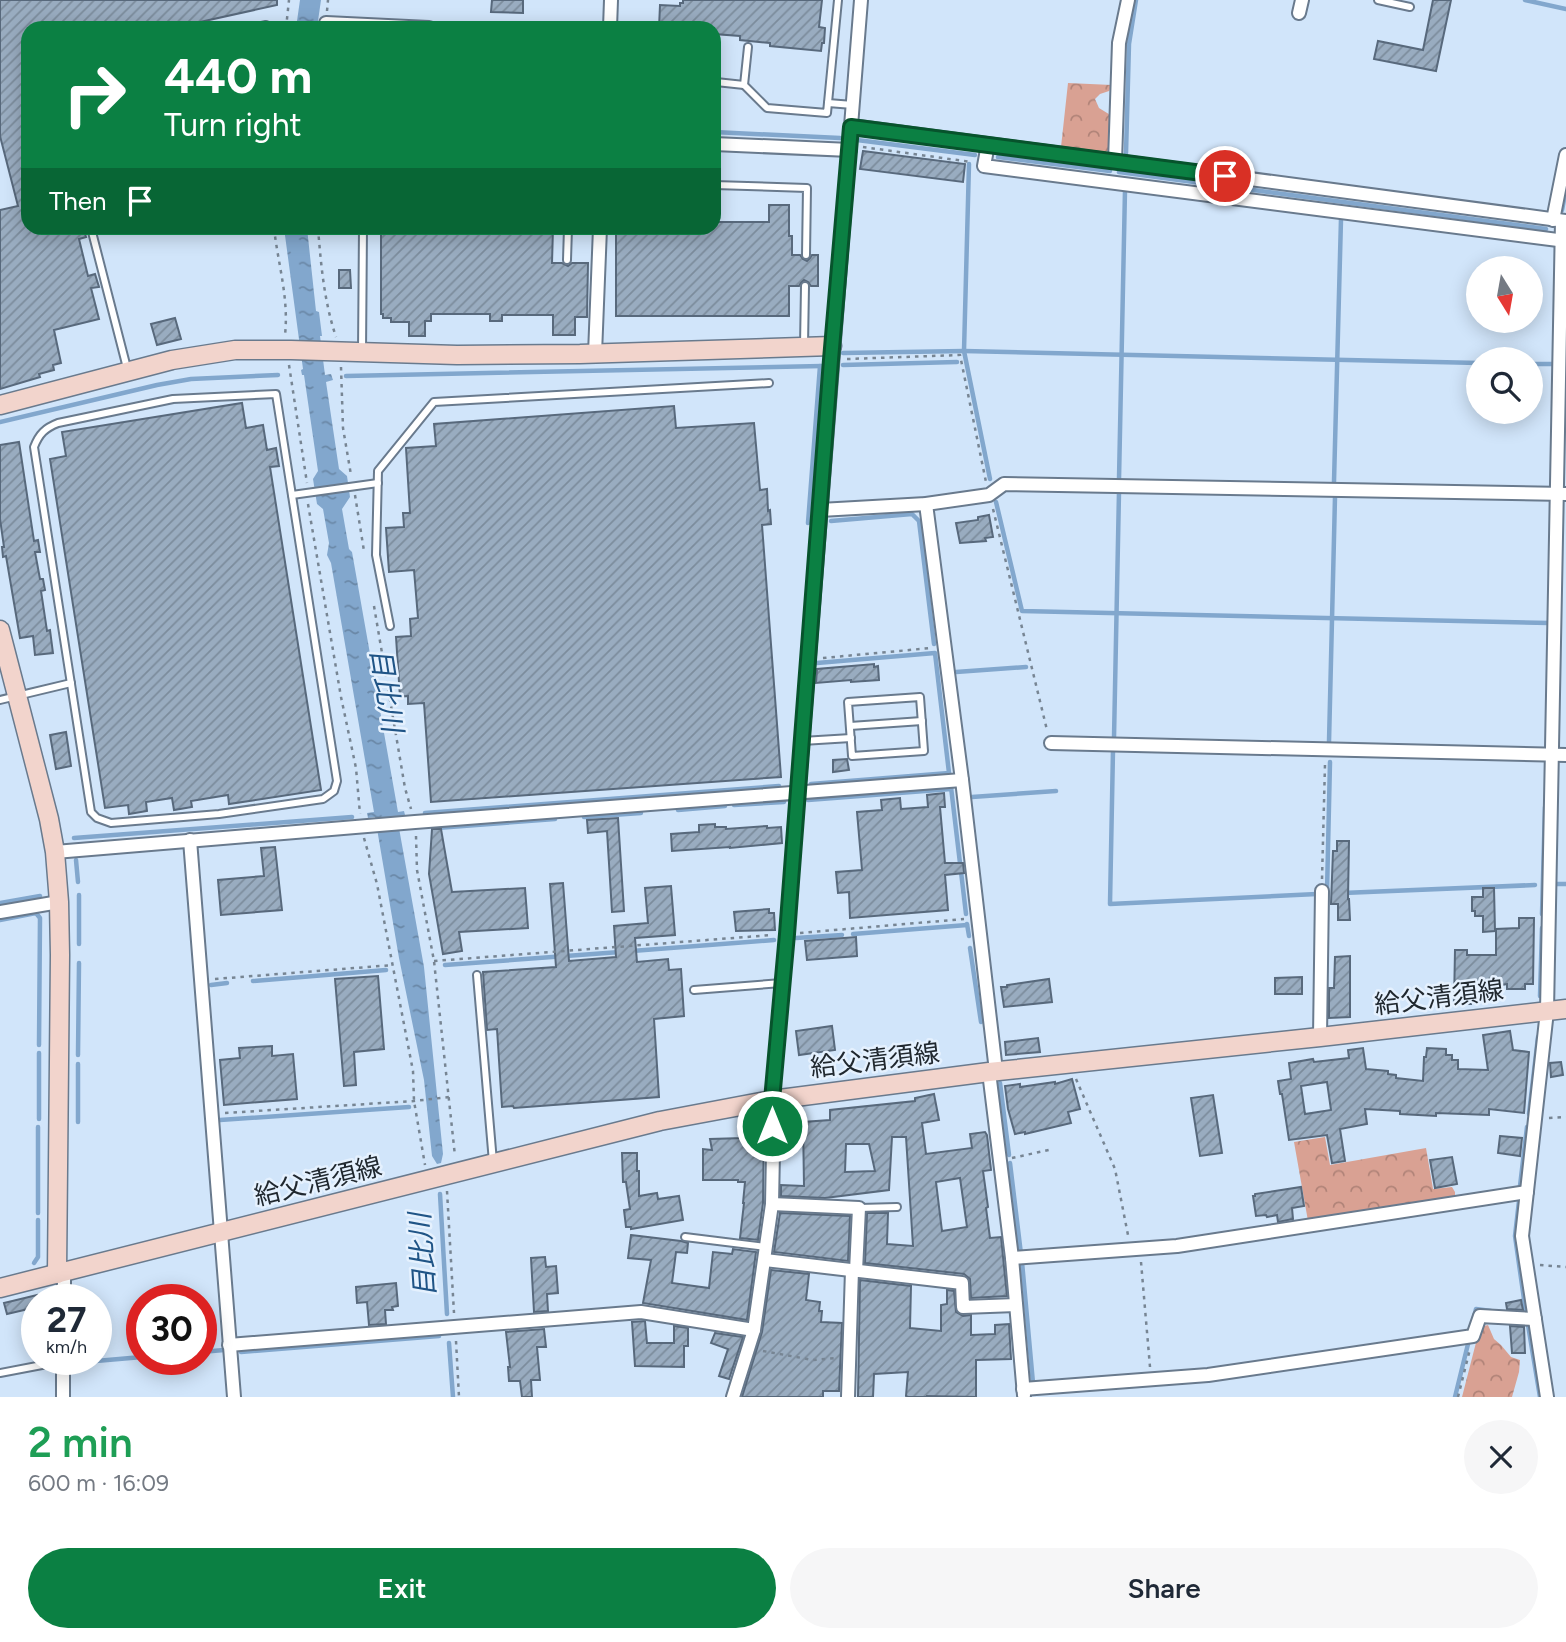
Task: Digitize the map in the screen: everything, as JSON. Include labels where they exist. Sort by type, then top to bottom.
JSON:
[{"type":"main road","points":[[0,405],[172,360],[235,351],[457,355],[595,354],[804,346],[832,353]]},
{"type":"main road","points":[[0,630],[8,698],[49,819],[55,852],[59,902],[60,1273]]},
{"type":"main road","name":"給父清須線","points":[[0,1288],[660,1121],[772,1100],[993,1071],[1566,1009]]},
{"type":"street","points":[[610,21],[611,0]]},
{"type":"street","points":[[733,1397],[754,1330],[772,1204],[772,1100],[861,0]]},
{"type":"street","points":[[1115,161],[1119,43],[1128,0]]},
{"type":"street","points":[[1299,13],[1302,0]]},
{"type":"street","points":[[851,127],[1560,221]]},
{"type":"street","points":[[721,144],[850,148]]},
{"type":"street","points":[[988,144],[985,166],[1564,241]]},
{"type":"street","points":[[1547,1397],[1522,1236],[1547,1011],[1561,494],[1564,241],[1560,221],[1566,155]]},
{"type":"street","points":[[595,354],[600,235]]},
{"type":"street","points":[[820,510],[926,504],[989,495],[1004,484],[1561,494]]},
{"type":"street","points":[[926,504],[978,918],[1024,1393],[1208,1375],[1473,1336],[1480,1316],[1535,1319]]},
{"type":"street","points":[[1051,743],[1566,755]]},
{"type":"street","points":[[55,852],[962,780]]},
{"type":"street","points":[[190,840],[234,1397]]},
{"type":"street","points":[[1320,1037],[1322,891]]},
{"type":"street","points":[[0,912],[59,902]]},
{"type":"street","points":[[1012,1258],[1177,1246],[1527,1192]]},
{"type":"street","points":[[772,1204],[859,1208],[848,1397]]},
{"type":"street","points":[[766,1254],[854,1270],[962,1283],[963,1307],[1016,1305]]},
{"type":"street","points":[[60,1273],[62,1284]]},
{"type":"street","points":[[229,1345],[641,1312],[754,1330]]},
{"type":"street","points":[[63,1375],[63,1397]]},
{"type":"lane","points":[[721,83],[744,85],[767,108],[827,113],[838,0]]},
{"type":"lane","points":[[1378,0],[1410,7]]},
{"type":"lane","points":[[744,85],[748,47]]},
{"type":"lane","points":[[828,103],[853,105]]},
{"type":"lane","points":[[721,185],[807,188],[806,255]]},
{"type":"lane","points":[[93,235],[127,372]]},
{"type":"lane","points":[[362,353],[363,235]]},
{"type":"lane","points":[[567,260],[568,235]]},
{"type":"lane","points":[[804,346],[805,286]]},
{"type":"lane","points":[[390,626],[376,555],[378,471],[434,402],[769,383]]},
{"type":"lane","points":[[276,394],[337,781],[334,791],[323,799],[219,814],[111,823],[97,818],[91,811],[71,683],[34,447],[37,438],[46,428],[58,423],[173,398],[276,394]]},
{"type":"lane","points":[[292,495],[378,483]]},
{"type":"lane","points":[[8,698],[71,683]]},
{"type":"lane","points":[[920,698],[923,751],[852,756],[850,726],[848,702],[920,698]]},
{"type":"lane","points":[[850,726],[922,721]]},
{"type":"lane","points":[[802,741],[850,738]]},
{"type":"lane","points":[[477,975],[493,1164]]},
{"type":"lane","points":[[694,990],[782,983]]},
{"type":"lane","points":[[859,1208],[897,1207]]},
{"type":"lane","points":[[685,1237],[766,1254]]},
{"type":"lane","points":[[0,1373],[21,1369]]},
{"type":"path","points":[[287,21],[289,0]]},
{"type":"path","points":[[850,148],[985,163]]},
{"type":"path","points":[[275,235],[285,288],[288,315],[287,350],[309,510],[356,768],[363,826],[377,884],[413,1071],[414,1101],[428,1180]]},
{"type":"path","points":[[318,235],[321,271],[339,353],[343,428],[365,555]]},
{"type":"path","points":[[832,353],[960,355],[989,495],[1051,743]]},
{"type":"path","points":[[372,596],[434,961],[448,1097],[459,1397]]},
{"type":"path","points":[[808,659],[945,647]]},
{"type":"path","points":[[1322,891],[1326,750]]},
{"type":"path","points":[[434,961],[978,918]]},
{"type":"path","points":[[201,980],[393,965]]},
{"type":"path","points":[[1069,1064],[1115,1168],[1135,1249],[1151,1379]]},
{"type":"path","points":[[211,1114],[448,1097]]},
{"type":"path","points":[[1535,1118],[1566,1117]]},
{"type":"path","points":[[1000,1160],[1054,1149]]},
{"type":"path","points":[[1526,1264],[1566,1268]]},
{"type":"path","points":[[1458,1397],[1473,1336]]},
{"type":"path","points":[[748,1348],[813,1360],[850,1357]]},
{"type":"green space","points":[[1068,83],[1112,85],[1109,91],[1095,99],[1099,108],[1112,116],[1112,148],[1104,153],[1061,147]]},
{"type":"green space","points":[[1325,1137],[1330,1165],[1426,1148],[1433,1189],[1452,1187],[1455,1197],[1308,1221],[1294,1142]]},
{"type":"green space","points":[[1488,1325],[1494,1339],[1511,1357],[1520,1360],[1512,1397],[1462,1397],[1480,1327]]},
{"type":"water","points":[[300,0],[321,0],[318,21],[297,21]]},
{"type":"water","points":[[285,235],[308,235],[325,375],[331,374],[333,380],[326,382],[339,469],[347,476],[350,497],[342,509],[398,812],[404,811],[405,815],[397,817],[424,967],[443,1154],[441,1163],[437,1164],[432,1156],[424,1080],[399,958],[375,817],[368,818],[367,813],[374,812],[331,563],[327,555],[329,543],[323,509],[317,504],[313,479],[318,471],[304,375],[301,370],[303,369]]},
{"type":"building","points":[[0,0],[277,0],[277,5],[205,21],[21,21],[21,235],[85,235],[79,239],[88,276],[95,274],[99,287],[91,288],[99,319],[54,330],[61,363],[53,365],[54,370],[39,374],[40,377],[0,389],[0,210],[18,206],[0,136]]},
{"type":"building","points":[[492,0],[523,0],[523,13],[491,12]]},
{"type":"building","points":[[683,0],[822,0],[819,27],[825,28],[824,43],[821,51],[770,46],[770,43],[740,40],[740,36],[721,35],[721,21],[659,21],[660,5],[680,6],[680,3],[683,3]]},
{"type":"building","points":[[1433,0],[1451,0],[1436,71],[1374,59],[1378,41],[1423,50]]},
{"type":"building","points":[[863,151],[965,164],[963,182],[860,169]]},
{"type":"building","points":[[769,205],[789,205],[792,255],[800,255],[807,261],[812,255],[818,255],[818,286],[811,286],[804,280],[799,286],[789,286],[789,316],[616,316],[616,235],[721,235],[721,222],[769,222]]},
{"type":"building","points":[[381,235],[553,235],[552,263],[568,266],[572,263],[588,263],[587,317],[575,317],[575,335],[553,335],[553,315],[502,315],[502,321],[490,321],[490,314],[431,314],[431,321],[425,321],[425,336],[409,336],[409,322],[391,322],[391,318],[383,318]]},
{"type":"building","points":[[339,270],[350,270],[351,288],[339,288]]},
{"type":"building","points":[[175,318],[181,339],[157,345],[151,324]]},
{"type":"building","points":[[242,403],[246,428],[263,425],[267,450],[276,448],[279,466],[270,467],[321,790],[229,804],[228,795],[191,801],[192,807],[174,810],[172,798],[146,802],[147,811],[129,814],[128,805],[105,808],[50,459],[66,456],[62,432]]},
{"type":"building","points":[[674,406],[676,428],[754,423],[760,490],[767,489],[768,511],[770,510],[771,524],[762,525],[781,777],[431,802],[424,703],[408,704],[408,696],[400,697],[396,637],[411,636],[410,619],[418,618],[414,570],[389,572],[386,528],[404,527],[403,513],[410,513],[406,448],[436,446],[434,424]]},
{"type":"building","points":[[19,442],[34,541],[38,540],[40,552],[35,552],[45,590],[41,591],[53,653],[35,655],[33,636],[20,638],[6,556],[3,557],[0,445]]},
{"type":"building","points":[[989,515],[993,537],[985,538],[986,541],[960,543],[956,523],[978,520],[978,517]]},
{"type":"building","points":[[874,664],[874,667],[878,666],[879,680],[816,683],[817,669]]},
{"type":"building","points":[[66,732],[71,766],[56,769],[50,735]]},
{"type":"building","points":[[847,759],[849,770],[833,772],[833,760]]},
{"type":"building","points":[[944,793],[945,807],[940,807],[945,863],[963,863],[964,873],[945,875],[948,910],[850,918],[849,892],[838,893],[836,872],[862,870],[857,812],[882,810],[881,800],[900,798],[901,809],[928,807],[927,795]]},
{"type":"building","points":[[618,818],[624,911],[612,912],[607,831],[588,833],[587,820]]},
{"type":"building","points":[[715,824],[715,827],[726,829],[781,827],[782,843],[672,851],[671,834],[699,832],[699,825]]},
{"type":"building","points":[[432,829],[441,829],[452,892],[525,888],[528,928],[459,932],[462,951],[443,954],[429,874]]},
{"type":"building","points":[[1337,841],[1349,841],[1350,920],[1338,920],[1338,904],[1331,904],[1333,851],[1337,851]]},
{"type":"building","points":[[275,847],[282,910],[221,915],[218,880],[264,876],[261,848]]},
{"type":"building","points":[[563,883],[569,961],[616,957],[614,926],[648,923],[645,888],[671,886],[675,935],[635,938],[637,962],[668,959],[669,970],[681,969],[684,1016],[654,1019],[659,1097],[502,1107],[497,1029],[487,1030],[483,972],[556,967],[550,884]]},
{"type":"building","points":[[1483,888],[1494,888],[1495,931],[1483,932],[1483,916],[1475,916],[1475,911],[1472,911],[1472,897],[1483,897]]},
{"type":"building","points":[[769,909],[769,913],[774,913],[775,930],[736,931],[734,912]]},
{"type":"building","points":[[1519,918],[1534,918],[1533,984],[1525,984],[1525,989],[1507,989],[1507,984],[1502,985],[1502,981],[1471,982],[1471,1004],[1454,1004],[1455,950],[1467,950],[1467,955],[1496,955],[1496,929],[1519,928]]},
{"type":"building","points":[[856,937],[857,956],[807,960],[805,941]]},
{"type":"building","points":[[1350,956],[1350,1017],[1329,1018],[1329,988],[1334,988],[1335,957]]},
{"type":"building","points":[[378,976],[384,1049],[354,1052],[356,1085],[344,1086],[335,979]]},
{"type":"building","points":[[1302,977],[1302,994],[1275,994],[1275,978]]},
{"type":"building","points":[[1049,979],[1052,1002],[1004,1007],[1001,987]]},
{"type":"building","points":[[832,1026],[835,1050],[799,1055],[796,1031]]},
{"type":"building","points":[[1510,1031],[1513,1050],[1529,1052],[1524,1113],[1489,1109],[1489,1115],[1436,1113],[1436,1116],[1365,1109],[1367,1124],[1340,1129],[1345,1161],[1332,1163],[1327,1135],[1289,1140],[1278,1081],[1291,1079],[1289,1063],[1349,1058],[1348,1050],[1363,1048],[1366,1069],[1388,1071],[1388,1074],[1396,1075],[1396,1078],[1423,1081],[1427,1048],[1446,1049],[1446,1055],[1452,1055],[1452,1060],[1458,1060],[1458,1069],[1488,1070],[1483,1035]],"holes":[[[1327,1082],[1331,1110],[1305,1114],[1301,1086]]]},
{"type":"building","points":[[1038,1038],[1040,1052],[1006,1055],[1005,1042]]},
{"type":"building","points":[[272,1046],[272,1056],[293,1054],[297,1099],[224,1105],[220,1060],[240,1058],[239,1048]]},
{"type":"building","points":[[1561,1062],[1563,1075],[1551,1077],[1550,1063]]},
{"type":"building","points":[[1072,1079],[1080,1109],[1068,1112],[1071,1123],[1015,1134],[1005,1086],[1055,1084]]},
{"type":"building","points":[[934,1094],[939,1120],[922,1123],[926,1154],[972,1148],[970,1134],[985,1132],[987,1135],[991,1170],[983,1171],[986,1208],[990,1238],[1001,1237],[1007,1296],[971,1298],[970,1279],[964,1274],[865,1263],[867,1213],[888,1213],[887,1244],[913,1246],[906,1137],[892,1137],[889,1190],[825,1198],[781,1196],[781,1185],[804,1186],[803,1122],[830,1120],[830,1110],[915,1101],[915,1098]],"holes":[[[846,1144],[869,1144],[875,1171],[845,1172]],[[960,1178],[967,1227],[942,1231],[936,1182]]]},
{"type":"building","points":[[1213,1095],[1222,1153],[1200,1156],[1191,1098]]},
{"type":"building","points":[[750,1121],[764,1121],[763,1203],[758,1240],[740,1238],[745,1182],[703,1180],[703,1149],[712,1150],[710,1139],[744,1138],[743,1125],[750,1124]]},
{"type":"building","points":[[1500,1136],[1522,1138],[1520,1156],[1498,1153]]},
{"type":"building","points":[[622,1153],[637,1153],[639,1196],[657,1193],[658,1199],[679,1196],[683,1220],[631,1229],[626,1227],[624,1210],[630,1209],[626,1182],[623,1182]]},
{"type":"building","points":[[1452,1157],[1457,1184],[1435,1188],[1430,1160]]},
{"type":"building","points":[[1301,1187],[1304,1206],[1292,1208],[1293,1219],[1278,1222],[1277,1215],[1256,1216],[1255,1194]]},
{"type":"building","points":[[780,1213],[850,1216],[848,1261],[774,1252]]},
{"type":"building","points":[[631,1235],[688,1243],[687,1253],[676,1252],[672,1283],[709,1288],[713,1252],[732,1254],[733,1249],[756,1252],[747,1320],[643,1303],[651,1260],[628,1258]]},
{"type":"building","points":[[545,1257],[546,1267],[556,1266],[558,1293],[547,1294],[548,1311],[534,1312],[531,1258]]},
{"type":"building","points":[[771,1270],[809,1274],[806,1300],[820,1302],[821,1322],[842,1323],[839,1391],[823,1391],[823,1397],[742,1397],[762,1332]]},
{"type":"building","points":[[860,1280],[911,1286],[910,1328],[941,1331],[941,1305],[947,1304],[947,1290],[954,1291],[956,1312],[963,1316],[971,1315],[971,1335],[995,1334],[995,1325],[1009,1324],[1011,1359],[976,1360],[976,1397],[908,1397],[908,1372],[874,1374],[873,1397],[858,1397]]},
{"type":"building","points":[[396,1283],[398,1306],[392,1307],[393,1310],[385,1310],[386,1324],[369,1325],[367,1302],[357,1303],[356,1287]]},
{"type":"building","points":[[21,1299],[21,1311],[7,1314],[4,1303]]},
{"type":"building","points":[[1521,1300],[1523,1310],[1507,1309],[1506,1303]]},
{"type":"building","points":[[645,1321],[647,1343],[674,1343],[674,1326],[688,1328],[688,1346],[684,1346],[684,1367],[635,1366],[632,1322]]},
{"type":"building","points":[[1510,1326],[1524,1327],[1525,1353],[1512,1353]]},
{"type":"building","points":[[544,1329],[546,1347],[537,1347],[540,1380],[531,1380],[532,1397],[522,1397],[520,1381],[509,1381],[506,1332]]},
{"type":"building","points":[[715,1333],[743,1337],[729,1379],[719,1376],[728,1349],[711,1343]]},
{"type":"waterway","points":[[1126,153],[1129,44],[1136,0]]},
{"type":"waterway","points":[[1525,0],[1566,9]]},
{"type":"waterway","points":[[721,132],[840,138]]},
{"type":"waterway","points":[[857,140],[975,155]]},
{"type":"waterway","points":[[998,157],[1110,171]]},
{"type":"waterway","points":[[969,164],[964,351],[990,479]]},
{"type":"waterway","points":[[1119,172],[1546,229]]},
{"type":"waterway","points":[[1562,210],[1566,189]]},
{"type":"waterway","points":[[1119,479],[1125,190]]},
{"type":"waterway","points":[[1334,482],[1341,219]]},
{"type":"waterway","points":[[964,351],[1466,363]]},
{"type":"waterway","points":[[843,353],[964,351]]},
{"type":"waterway","points":[[843,365],[957,362]]},
{"type":"waterway","points":[[1543,364],[1555,364]]},
{"type":"waterway","points":[[808,523],[820,366]]},
{"type":"waterway","points":[[346,376],[822,366]]},
{"type":"waterway","points":[[0,422],[191,379],[278,375]]},
{"type":"waterway","points":[[1114,738],[1119,492]]},
{"type":"waterway","points":[[1329,742],[1335,497]]},
{"type":"waterway","points":[[996,502],[1022,611],[1549,623]]},
{"type":"waterway","points":[[831,521],[912,514],[919,521],[934,644]]},
{"type":"waterway","points":[[811,784],[949,773],[935,653],[817,663]]},
{"type":"waterway","points":[[956,672],[1026,667]]},
{"type":"waterway","points":[[1113,750],[1110,904],[1317,894]]},
{"type":"waterway","points":[[1327,892],[1330,762]]},
{"type":"waterway","points":[[425,813],[779,786]]},
{"type":"waterway","points":[[951,787],[966,914]]},
{"type":"waterway","points":[[808,800],[951,789]]},
{"type":"waterway","points":[[972,797],[1056,791]]},
{"type":"waterway","points":[[734,805],[784,802]]},
{"type":"waterway","points":[[678,810],[725,806]]},
{"type":"waterway","points":[[1542,914],[1545,807]]},
{"type":"waterway","points":[[584,817],[641,813]]},
{"type":"waterway","points":[[74,838],[352,817]]},
{"type":"waterway","points":[[437,828],[555,819]]},
{"type":"waterway","points":[[76,860],[78,882]]},
{"type":"waterway","points":[[1555,884],[1566,884]]},
{"type":"waterway","points":[[1343,893],[1535,885]]},
{"type":"waterway","points":[[79,895],[79,944]]},
{"type":"waterway","points":[[0,903],[40,896]]},
{"type":"waterway","points":[[0,920],[36,913],[40,918],[39,1045]]},
{"type":"waterway","points":[[967,924],[969,936]]},
{"type":"waterway","points":[[853,934],[967,925]]},
{"type":"waterway","points":[[1540,996],[1542,928]]},
{"type":"waterway","points":[[796,938],[842,935]]},
{"type":"waterway","points":[[632,951],[774,940]]},
{"type":"waterway","points":[[970,948],[981,1022]]},
{"type":"waterway","points":[[445,965],[620,952]]},
{"type":"waterway","points":[[78,1055],[79,963]]},
{"type":"waterway","points":[[253,981],[386,970]]},
{"type":"waterway","points":[[211,985],[227,983]]},
{"type":"waterway","points":[[1529,1114],[1538,1037]]},
{"type":"waterway","points":[[39,1053],[39,1119]]},
{"type":"waterway","points":[[78,1064],[78,1122]]},
{"type":"waterway","points":[[1000,1083],[1009,1155]]},
{"type":"waterway","points":[[220,1120],[409,1107]]},
{"type":"waterway","points":[[38,1127],[38,1213]]},
{"type":"waterway","points":[[1520,1186],[1527,1127]]},
{"type":"waterway","points":[[1010,1163],[1021,1254]]},
{"type":"waterway","name":"目比川","points":[[440,1194],[447,1314]]},
{"type":"waterway","points":[[1519,1201],[1515,1236],[1526,1313]]},
{"type":"waterway","points":[[34,1263],[38,1257],[38,1220]]},
{"type":"waterway","points":[[1022,1262],[1033,1383]]},
{"type":"waterway","points":[[1474,1317],[1476,1309],[1491,1311]]},
{"type":"waterway","points":[[1528,1325],[1540,1397]]},
{"type":"waterway","points":[[241,1352],[439,1336]]},
{"type":"waterway","name":"目比川","points":[[449,1343],[453,1397]]},
{"type":"waterway","points":[[1455,1397],[1468,1344]]},
{"type":"waterway","points":[[217,1351],[224,1350]]},
{"type":"waterway","points":[[112,1360],[126,1358]]},
{"type":"route","points":[[772,1126],[851,127],[1225,176]]}]
